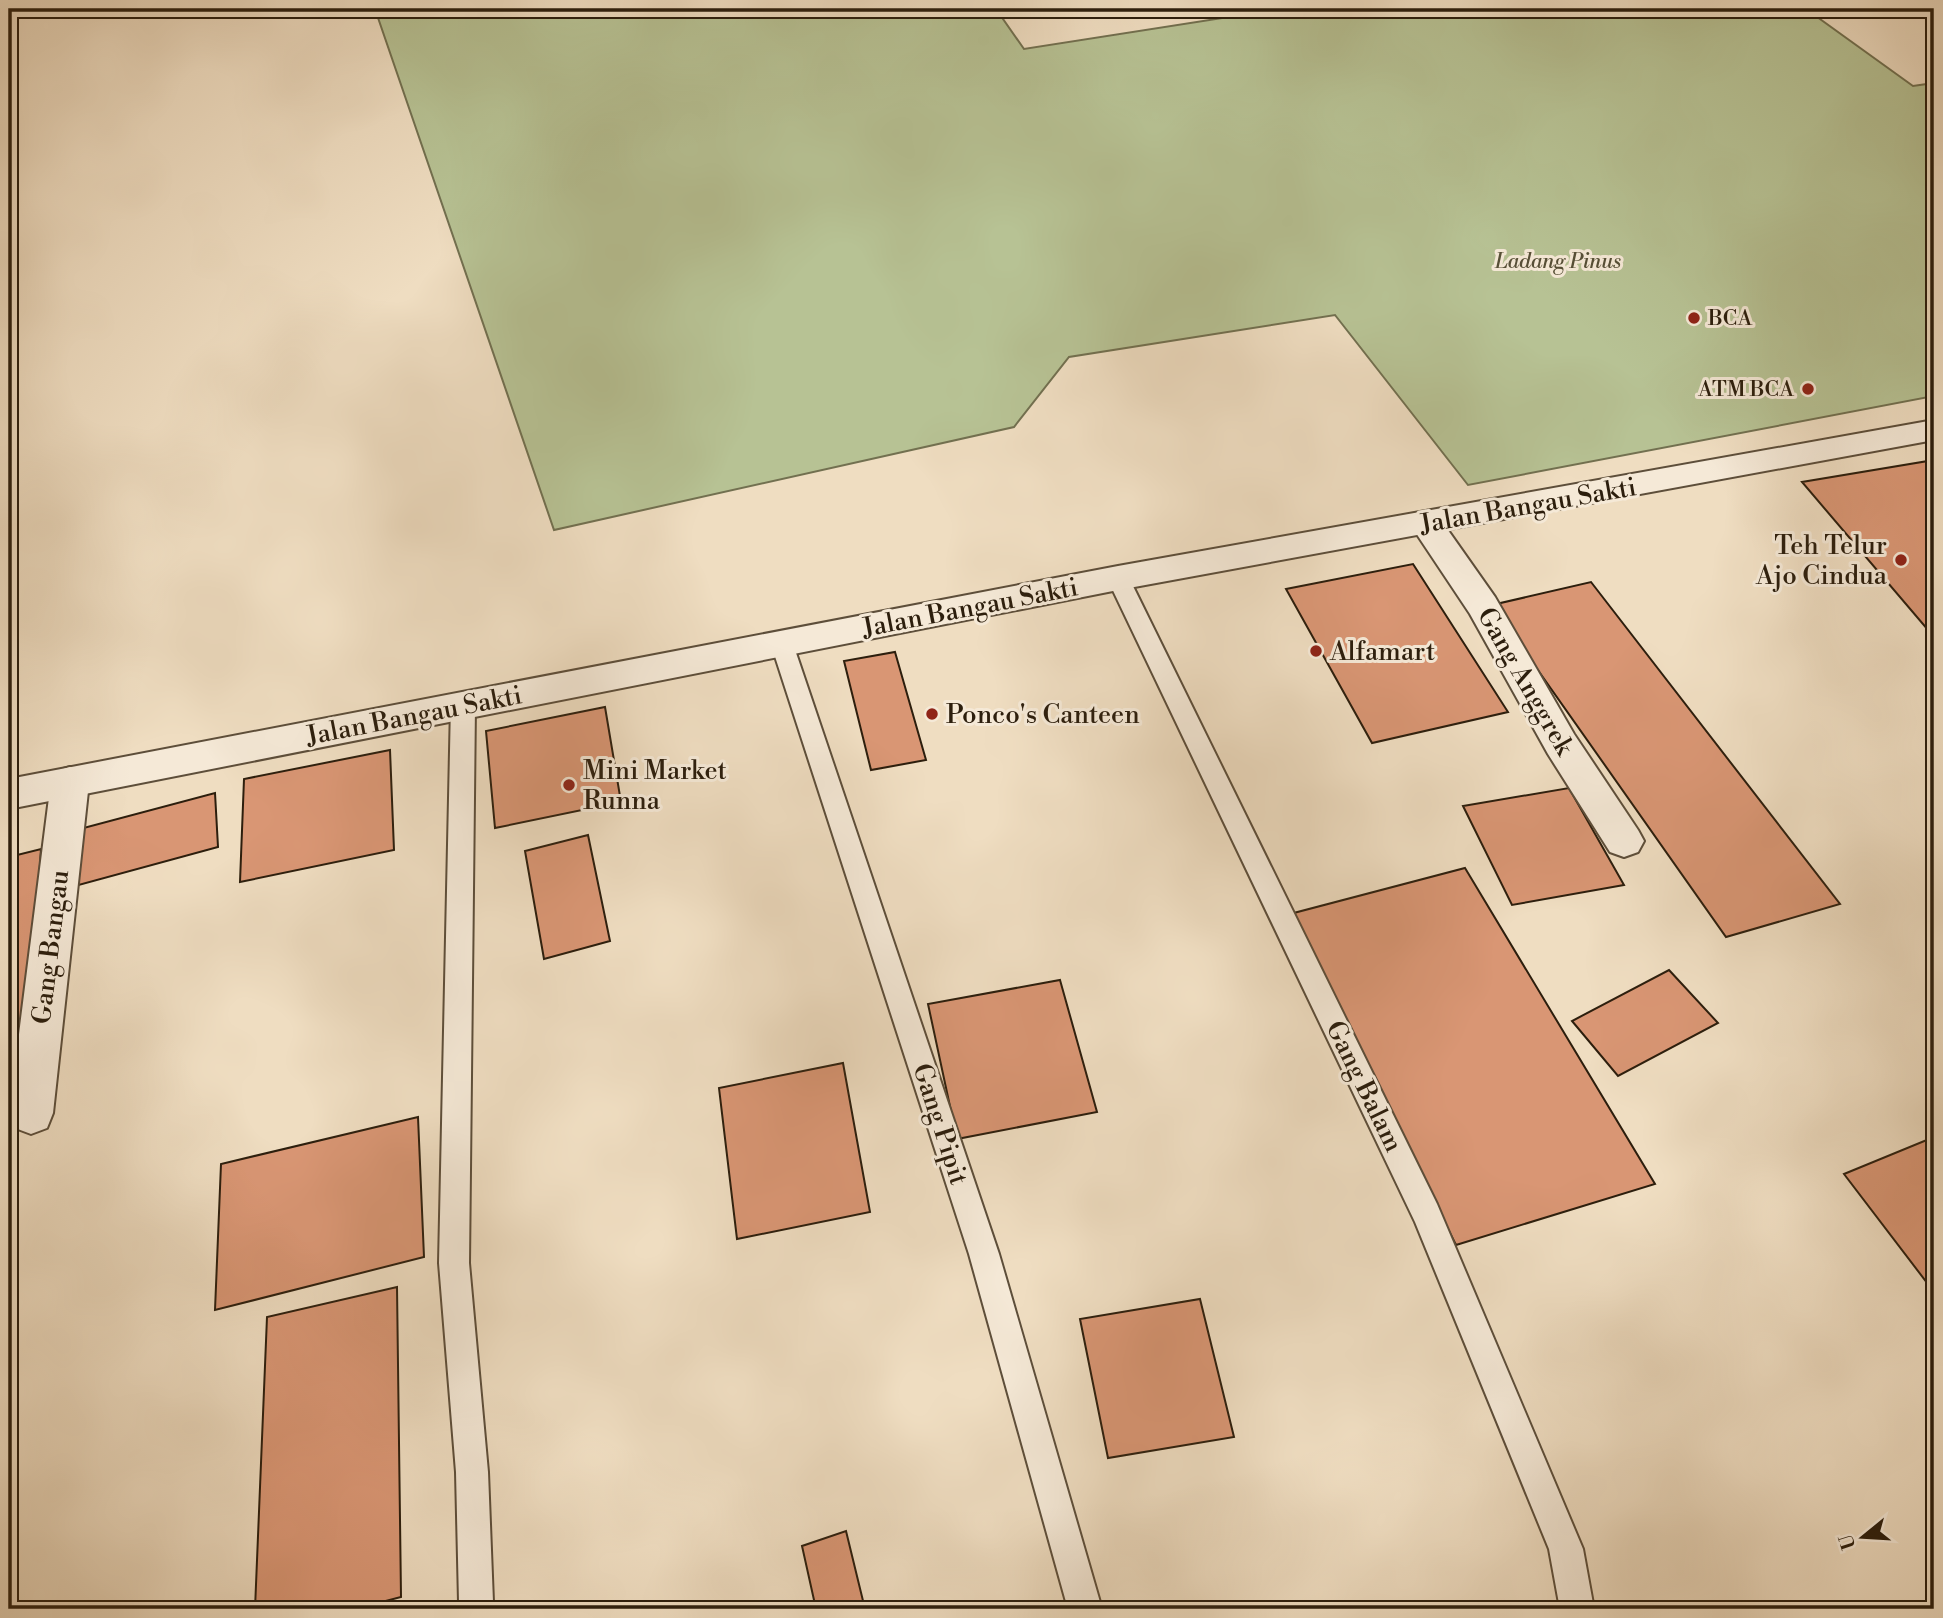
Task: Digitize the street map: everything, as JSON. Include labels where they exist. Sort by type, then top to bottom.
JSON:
[{"type":"street","name":"Jalan Bangau Sakti","points":[[9,794],[1118,578],[1934,430]]},
{"type":"street","name":"Gang Anggrek","points":[[1426,524],[1483,606],[1561,744],[1624,841]]},
{"type":"street","name":"Gang Bangau","points":[[31,1113],[70,782]]},
{"type":"lane","name":"Gang Balam","points":[[1118,578],[1427,1214],[1566,1549],[1577,1609]]},
{"type":"lane","name":"Gang Pipit","points":[[782,644],[984,1254],[1085,1609]]},
{"type":"lane","points":[[463,705],[454,1264],[472,1472],[476,1602]]},
{"type":"green space","name":"Ladang Pinus","points":[[375,9],[996,9],[1024,49],[1280,9],[1806,9],[1913,86],[1934,83],[1934,396],[1468,485],[1335,315],[1069,357],[1014,427],[554,530]]},
{"type":"building","name":"Teh Telur Ajo Cindua","points":[[1934,460],[1934,637],[1802,482]]},
{"type":"building","points":[[1413,564],[1508,712],[1372,743],[1286,589]]},
{"type":"building","points":[[1591,582],[1840,904],[1726,937],[1492,605]]},
{"type":"building","points":[[895,652],[926,760],[871,770],[844,661]]},
{"type":"building","points":[[605,707],[621,802],[495,828],[486,731]]},
{"type":"building","points":[[390,750],[394,850],[240,882],[244,779]]},
{"type":"building","points":[[1569,788],[1624,885],[1512,905],[1463,806]]},
{"type":"building","points":[[215,793],[218,847],[75,886],[76,830]]},
{"type":"building","points":[[588,835],[610,941],[544,959],[525,851]]},
{"type":"building","points":[[41,849],[30,1021],[9,1027],[9,857]]},
{"type":"building","points":[[1465,868],[1655,1184],[1456,1245],[1290,914]]},
{"type":"building","points":[[1669,970],[1718,1023],[1618,1076],[1572,1021]]},
{"type":"building","points":[[1060,980],[1097,1112],[957,1139],[928,1004]]},
{"type":"building","points":[[843,1063],[870,1212],[737,1239],[719,1088]]},
{"type":"building","points":[[418,1117],[424,1257],[215,1310],[221,1164]]},
{"type":"building","points":[[1934,1137],[1934,1292],[1844,1174]]},
{"type":"building","points":[[397,1287],[401,1597],[355,1609],[255,1609],[267,1317]]},
{"type":"building","points":[[1200,1299],[1234,1437],[1108,1458],[1080,1319]]},
{"type":"building","points":[[846,1531],[865,1609],[816,1609],[802,1546]]},
{"type":"place","name":"BCA","points":[[1694,318]]},
{"type":"place","name":"ATM BCA","points":[[1808,389]]},
{"type":"place","name":"Teh Telur Ajo Cindua","points":[[1901,560]]},
{"type":"place","name":"Alfamart","points":[[1316,651]]},
{"type":"place","name":"Ponco's Canteen","points":[[932,714]]},
{"type":"place","name":"Mini Market Runna","points":[[569,785]]}]
